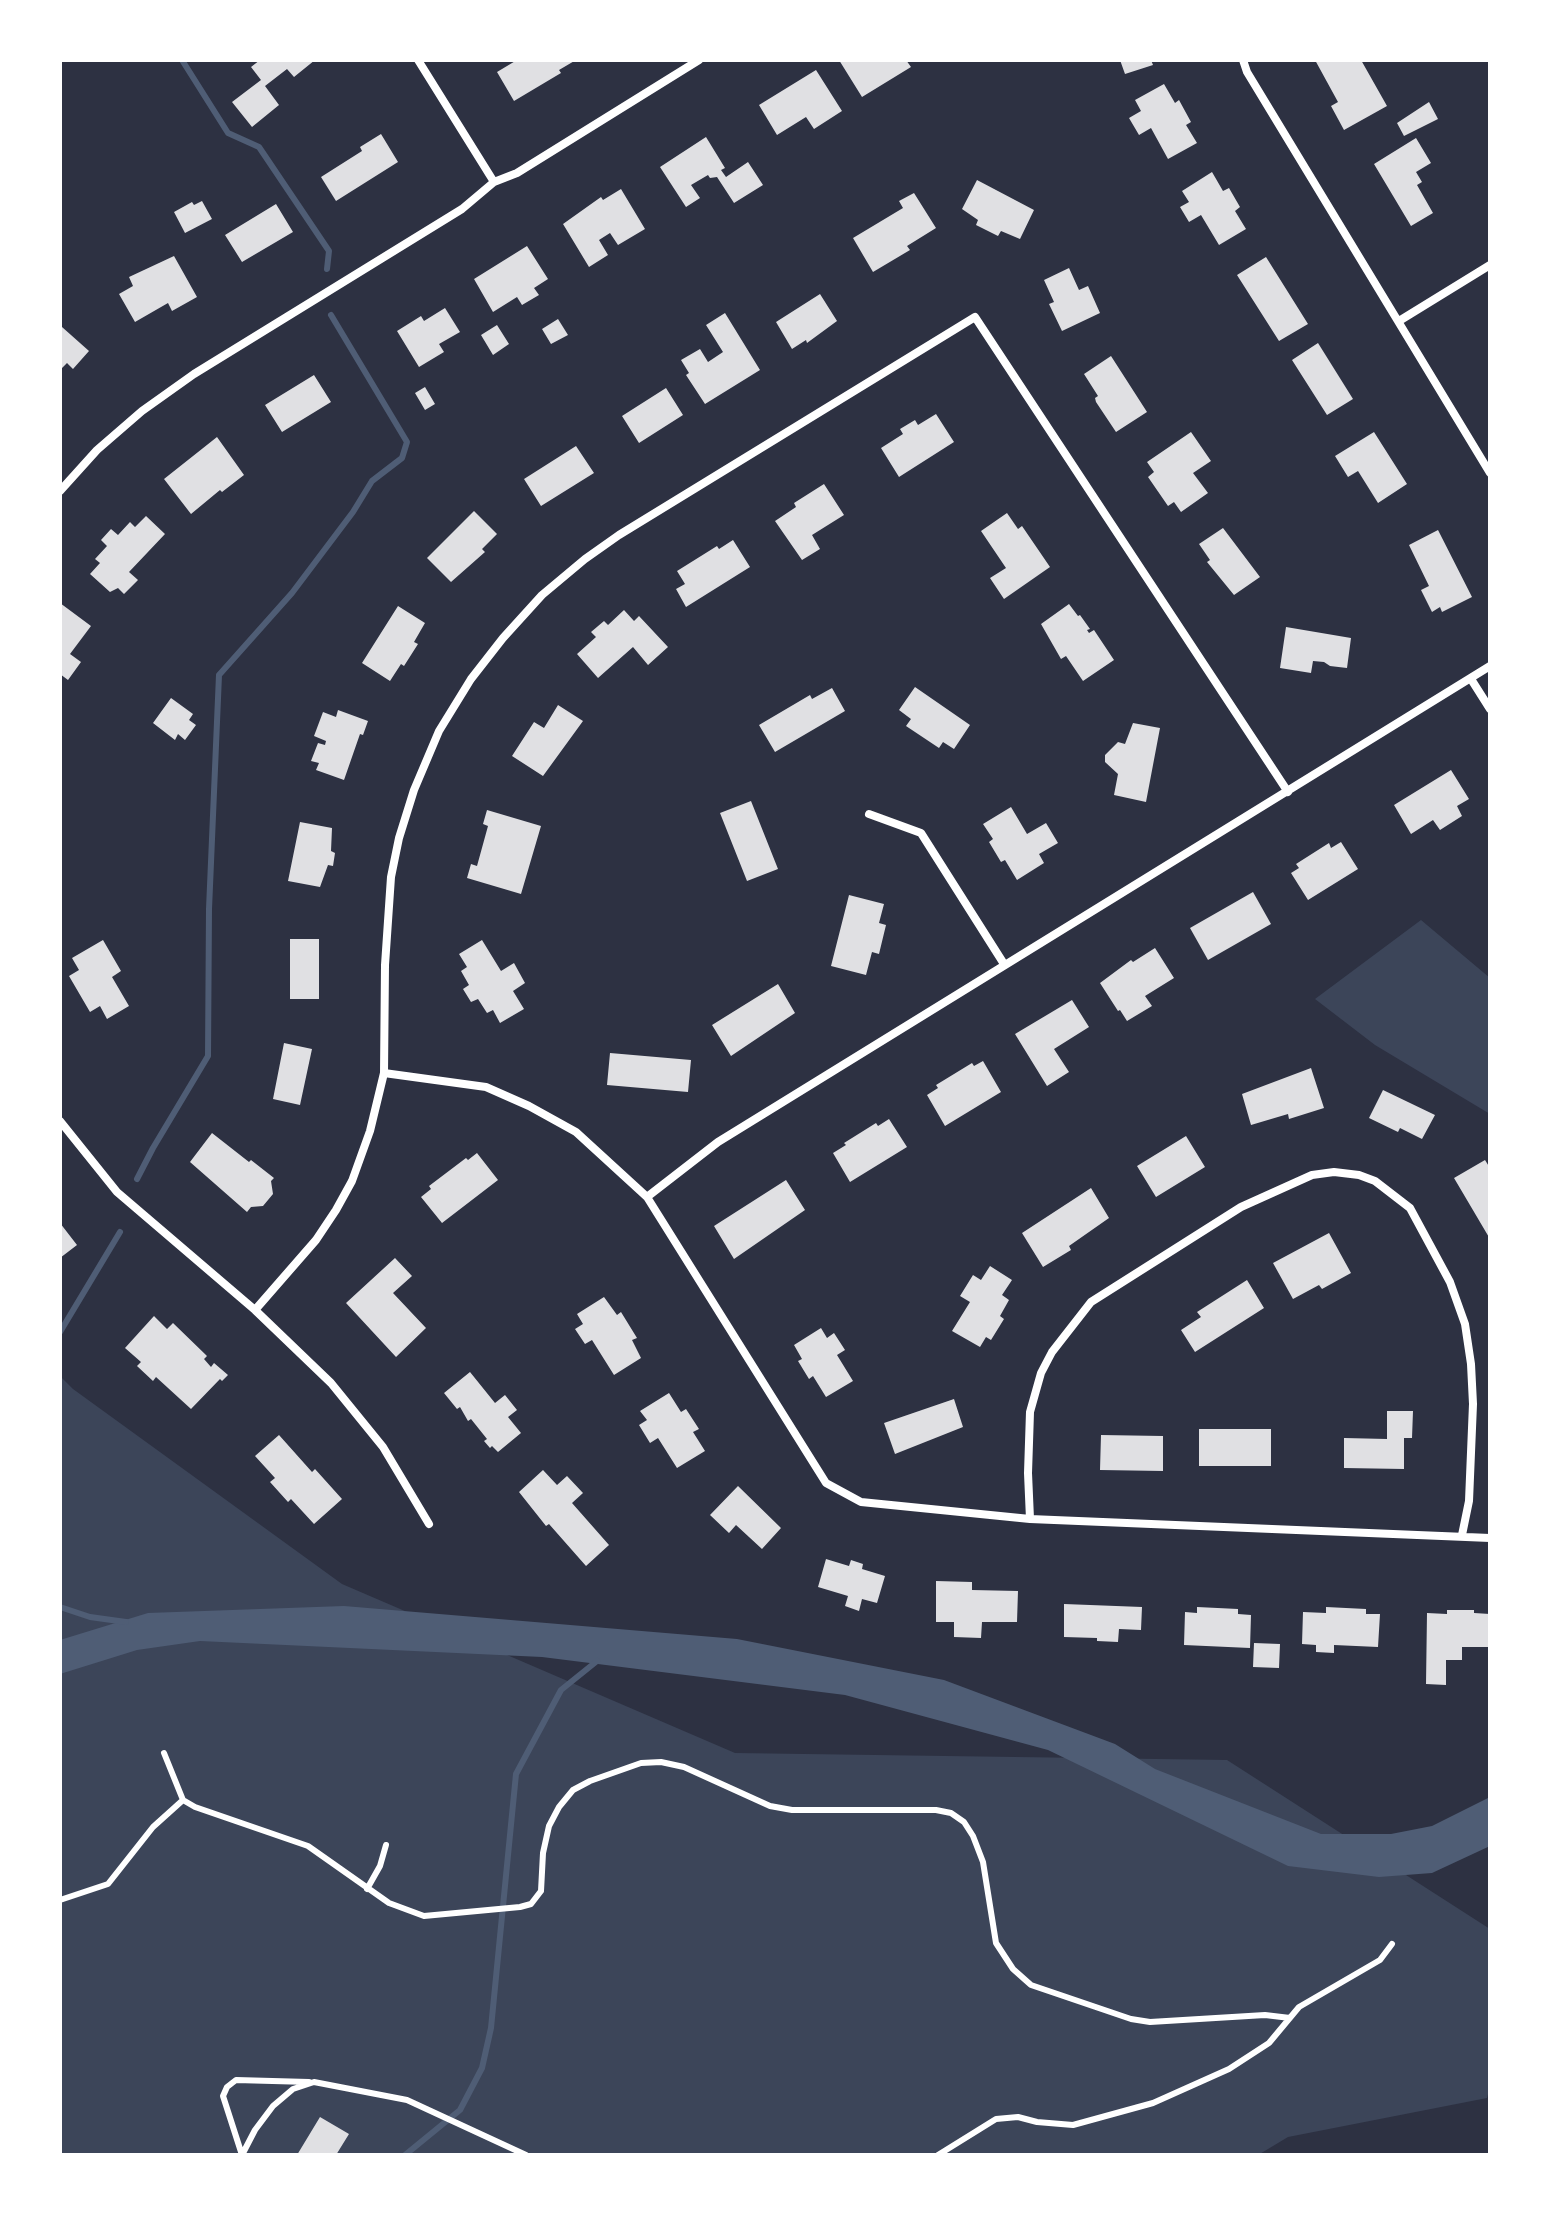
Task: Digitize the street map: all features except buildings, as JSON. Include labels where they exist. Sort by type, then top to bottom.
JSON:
[{"type":"street","points":[[418,60],[494,182]]},
{"type":"street","points":[[60,491],[97,450],[168,392],[462,209],[494,182],[517,173],[699,60]]},
{"type":"street","points":[[1243,60],[1247,72],[1490,473]]},
{"type":"street","points":[[1399,321],[1490,265]]},
{"type":"street","points":[[255,1310],[316,1240],[347,1191],[370,1131],[384,1073],[385,965],[391,877],[399,838],[414,790],[439,731],[471,679],[542,595],[619,535],[975,317],[1288,792]]},
{"type":"street","points":[[647,1197],[718,1142],[1490,666]]},
{"type":"street","points":[[1471,679],[1490,709]]},
{"type":"street","points":[[869,814],[921,833],[1004,964]]},
{"type":"street","points":[[384,1073],[486,1087],[576,1132],[647,1197],[826,1483],[861,1502],[1030,1519],[1490,1538]]},
{"type":"street","points":[[60,1121],[117,1192],[255,1310],[340,1394],[383,1447],[429,1524]]},
{"type":"street","points":[[1030,1519],[1030,1412],[1041,1373],[1052,1352],[1091,1302],[1241,1207],[1312,1175],[1334,1172],[1359,1175],[1375,1181],[1410,1208],[1450,1282],[1465,1324],[1473,1404],[1469,1501],[1462,1535]]},
{"type":"lane","points":[[164,1753],[183,1800],[195,1807],[308,1846],[389,1903],[424,1916],[531,1904],[541,1891],[543,1853],[549,1826],[559,1807],[573,1790],[622,1768],[661,1762],[684,1767],[770,1806],[792,1810],[936,1810],[957,1816],[973,1836],[983,1862],[996,1943],[1013,1969],[1031,1985],[1131,2019],[1150,2022],[1265,2015],[1290,2018]]},
{"type":"lane","points":[[60,1900],[108,1884],[153,1827],[183,1800]]},
{"type":"lane","points":[[367,1889],[380,1866],[386,1845]]},
{"type":"lane","points":[[938,2155],[996,2119],[1018,2117],[1073,2125],[1153,2103],[1229,2069],[1269,2043],[1299,2007],[1380,1960],[1392,1944]]},
{"type":"lane","points":[[314,2082],[293,2089],[273,2106],[242,2155],[223,2096],[227,2087],[236,2080],[314,2082],[407,2100],[526,2155]]},
{"type":"shaded area","points":[[1421,920],[1490,978],[1490,1114],[1375,1045],[1315,999]]},
{"type":"shaded area","points":[[60,1376],[73,1389],[342,1584],[735,1753],[1227,1760],[1490,1929],[1490,2086],[1487,2098],[1288,2137],[1258,2155],[60,2155]]},
{"type":"shaded area","points":[[344,1606],[737,1639],[944,1680],[1115,1744],[1155,1769],[1321,1834],[1391,1834],[1432,1826],[1490,1797],[1490,1846],[1432,1873],[1379,1877],[1288,1866],[1048,1750],[845,1695],[542,1657],[200,1641],[137,1650],[60,1674],[60,1640],[148,1613]]},
{"type":"waterway","points":[[182,60],[228,133],[259,147],[329,251],[327,269]]},
{"type":"waterway","points":[[137,1179],[208,1056],[209,909],[219,675],[292,593],[353,512],[372,481],[402,458],[407,442],[331,315]]},
{"type":"waterway","points":[[60,1332],[120,1232]]},
{"type":"waterway","points":[[60,1607],[90,1617],[126,1622]]},
{"type":"waterway","points":[[405,2155],[460,2110],[482,2068],[491,2028],[516,1774],[561,1690],[597,1661]]}]
